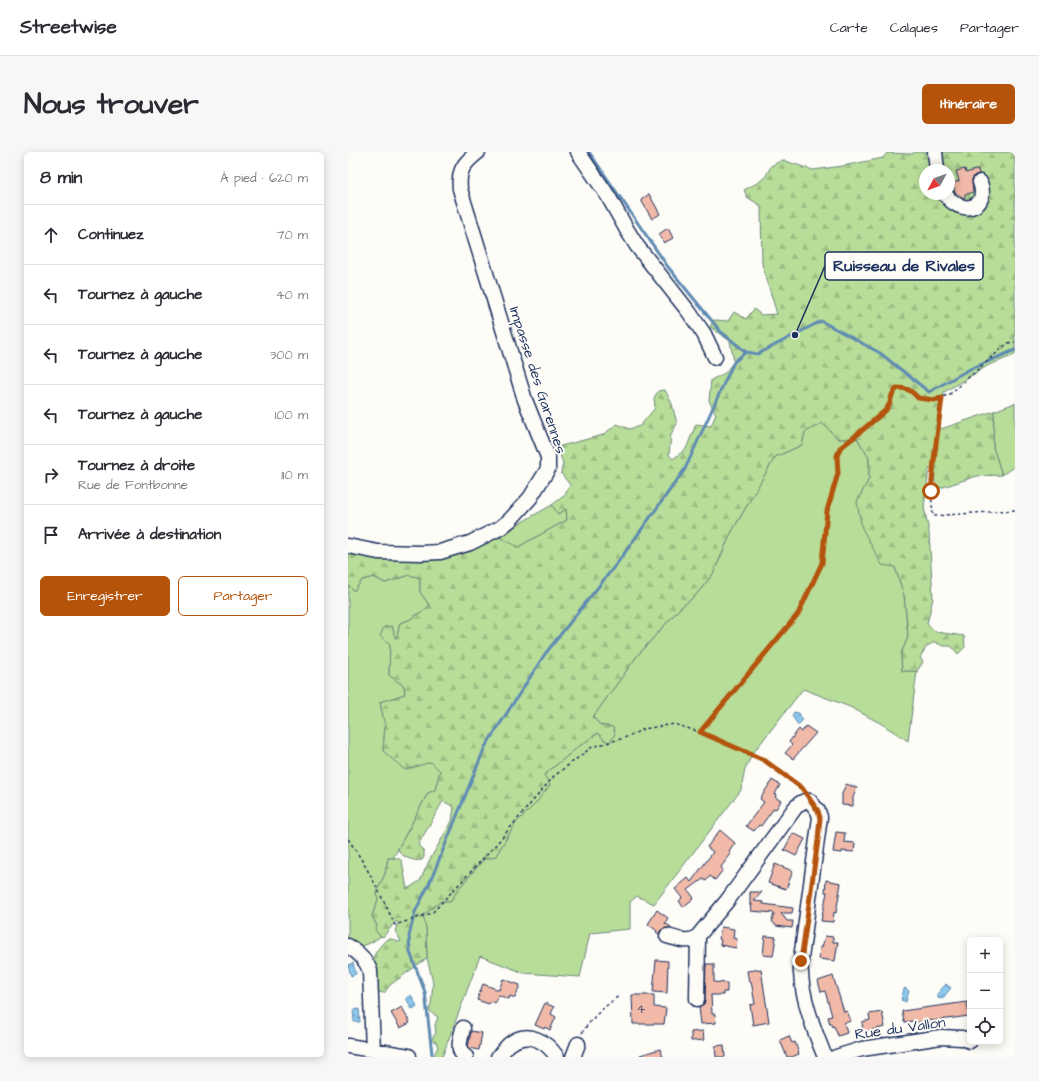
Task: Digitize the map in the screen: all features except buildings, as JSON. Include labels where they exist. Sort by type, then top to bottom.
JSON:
[{"type":"street","name":"Impasse des Garennes","points":[[348,546],[378,552],[421,553],[440,552],[470,543],[500,528],[510,520],[530,498],[548,469],[548,457],[524,400],[460,189],[459,180],[463,166],[478,152]]},
{"type":"street","points":[[578,152],[608,196],[637,246],[697,323],[715,357]]},
{"type":"street","points":[[935,152],[936,164]]},
{"type":"street","points":[[951,200],[960,207],[967,208],[977,204],[982,194],[980,182]]},
{"type":"street","points":[[667,936],[689,942],[694,940],[727,901],[795,808],[801,802],[806,800],[810,801],[818,811],[820,818],[802,951],[801,973],[806,1002],[825,1057]]},
{"type":"street","points":[[697,998],[698,936]]},
{"type":"street","points":[[348,946],[362,957],[368,964],[370,971],[373,1051]]},
{"type":"street","points":[[463,1028],[459,1050],[461,1054],[466,1057]]},
{"type":"street","points":[[498,1057],[512,1042],[528,1037],[537,1039],[546,1044],[557,1057]]},
{"type":"street","name":"Rue du Vallon","points":[[836,1057],[862,1049],[891,1051],[941,1037],[962,1038],[967,1040]]},
{"type":"street","points":[[573,1057],[578,1044]]},
{"type":"street","points":[[348,1046],[409,1056]]},
{"type":"path","points":[[700,732],[798,614],[822,563],[827,511],[838,473],[837,456],[840,448],[886,410],[892,395],[897,388],[905,388],[912,391],[918,398],[934,400],[942,398],[950,394],[1008,343],[1015,342]]},
{"type":"path","points":[[942,398],[931,491],[933,516],[1015,510]]},
{"type":"path","points":[[348,839],[382,897],[395,925],[432,913],[493,848],[554,776],[592,747],[624,738],[644,729],[674,724],[700,732],[764,760],[802,788],[810,801]]},
{"type":"path","points":[[578,1044],[585,1029],[595,1016],[619,996]]},
{"type":"green space","points":[[1015,152],[1015,355],[989,365],[944,392],[938,416],[938,430],[994,411],[993,447],[1002,475],[977,476],[940,488],[934,481],[935,469],[929,469],[924,507],[929,532],[933,598],[927,624],[936,632],[964,636],[965,647],[958,654],[951,646],[943,646],[935,642],[927,646],[920,657],[923,662],[917,671],[902,671],[901,654],[908,637],[904,595],[895,567],[882,565],[862,528],[857,502],[869,479],[869,458],[857,438],[838,439],[822,423],[805,432],[802,445],[775,457],[731,533],[713,574],[695,596],[680,608],[637,656],[593,717],[600,725],[613,727],[615,734],[610,742],[604,740],[598,733],[578,747],[544,775],[550,785],[536,803],[516,823],[495,857],[484,859],[459,888],[450,902],[441,901],[423,915],[426,928],[427,958],[390,985],[384,993],[374,991],[372,969],[373,957],[387,939],[392,939],[398,942],[401,941],[395,931],[398,923],[396,921],[383,937],[375,930],[377,926],[372,916],[378,900],[377,891],[385,874],[388,858],[398,858],[402,861],[407,889],[420,881],[429,861],[452,821],[454,807],[443,801],[418,845],[424,851],[424,857],[422,860],[408,858],[400,852],[398,849],[428,793],[435,790],[440,771],[431,762],[405,770],[383,751],[385,726],[380,702],[405,694],[404,686],[389,675],[390,644],[380,636],[384,627],[392,626],[395,637],[397,637],[400,623],[409,620],[430,606],[420,592],[420,578],[410,575],[385,583],[374,577],[362,580],[354,591],[348,585],[348,549],[445,557],[472,550],[497,536],[518,547],[567,520],[566,509],[558,514],[552,505],[565,495],[570,485],[561,473],[563,463],[557,447],[603,435],[617,424],[629,429],[640,426],[655,408],[654,398],[658,391],[665,390],[672,404],[677,424],[671,434],[669,455],[673,459],[686,449],[696,424],[711,426],[716,414],[709,401],[711,380],[725,373],[734,361],[730,341],[710,327],[714,320],[728,321],[734,312],[746,319],[754,309],[761,315],[777,314],[762,264],[761,206],[747,197],[744,190],[759,182],[766,176],[771,166],[782,160],[813,170],[883,158],[887,153]]},
{"type":"green space","points":[[1015,403],[1015,466],[1002,475],[993,447],[994,411]]},
{"type":"green space","points":[[822,423],[839,439],[857,438],[869,458],[869,479],[857,502],[895,567],[904,595],[908,637],[901,654],[902,671],[917,671],[908,741],[880,723],[850,707],[803,689],[753,753],[745,769],[741,790],[654,904],[637,896],[630,902],[630,929],[590,933],[580,977],[524,973],[480,956],[442,1057],[433,1057],[438,1047],[436,1042],[431,1040],[436,1033],[435,1025],[438,1017],[429,1011],[433,983],[427,958],[426,928],[422,915],[441,901],[450,902],[459,888],[484,859],[495,857],[516,823],[536,803],[544,775],[578,747],[598,733],[600,725],[593,717],[637,656],[680,608],[695,596],[713,574],[731,533],[775,457],[802,445],[805,432]]},
{"type":"green space","points":[[552,505],[558,514],[566,509],[567,520],[518,547],[497,536]]},
{"type":"green space","points":[[410,575],[420,578],[420,592],[430,606],[409,620],[400,623],[397,637],[395,638],[392,626],[389,675],[404,686],[405,694],[380,702],[385,726],[383,750],[431,762],[440,771],[435,790],[428,793],[393,858],[388,858],[385,874],[377,891],[378,900],[372,916],[377,926],[378,934],[381,936],[359,948],[348,939],[348,585],[354,591],[362,580],[374,577],[385,583]]},
{"type":"water","points":[[794,712],[799,713],[802,721],[798,725],[792,716]]},
{"type":"water","points":[[353,963],[356,974],[351,976],[348,965]]},
{"type":"water","points":[[946,984],[951,988],[942,999],[938,998],[937,994]]},
{"type":"water","points":[[905,988],[909,991],[906,1002],[901,1000]]},
{"type":"water","points":[[411,995],[417,1006],[414,1010],[406,998]]},
{"type":"water","points":[[359,1009],[360,1022],[354,1022],[353,1010]]},
{"type":"waterway","points":[[589,152],[668,267],[721,332],[746,352],[758,354],[821,321],[880,353],[929,392],[968,370],[1015,350]]},
{"type":"waterway","points":[[432,1054],[425,992],[410,952],[409,936],[415,912],[430,882],[485,747],[545,654],[618,562],[685,469],[734,362],[746,352]]},
{"type":"place","name":"Ruisseau de Rivales","points":[[795,335]]},
{"type":"route","points":[[801,961],[818,840],[820,818],[818,811],[802,788],[764,760],[700,732],[798,614],[822,563],[827,511],[838,473],[837,456],[840,448],[886,410],[892,395],[897,388],[905,388],[912,391],[918,398],[926,400],[942,398],[931,491]]}]
